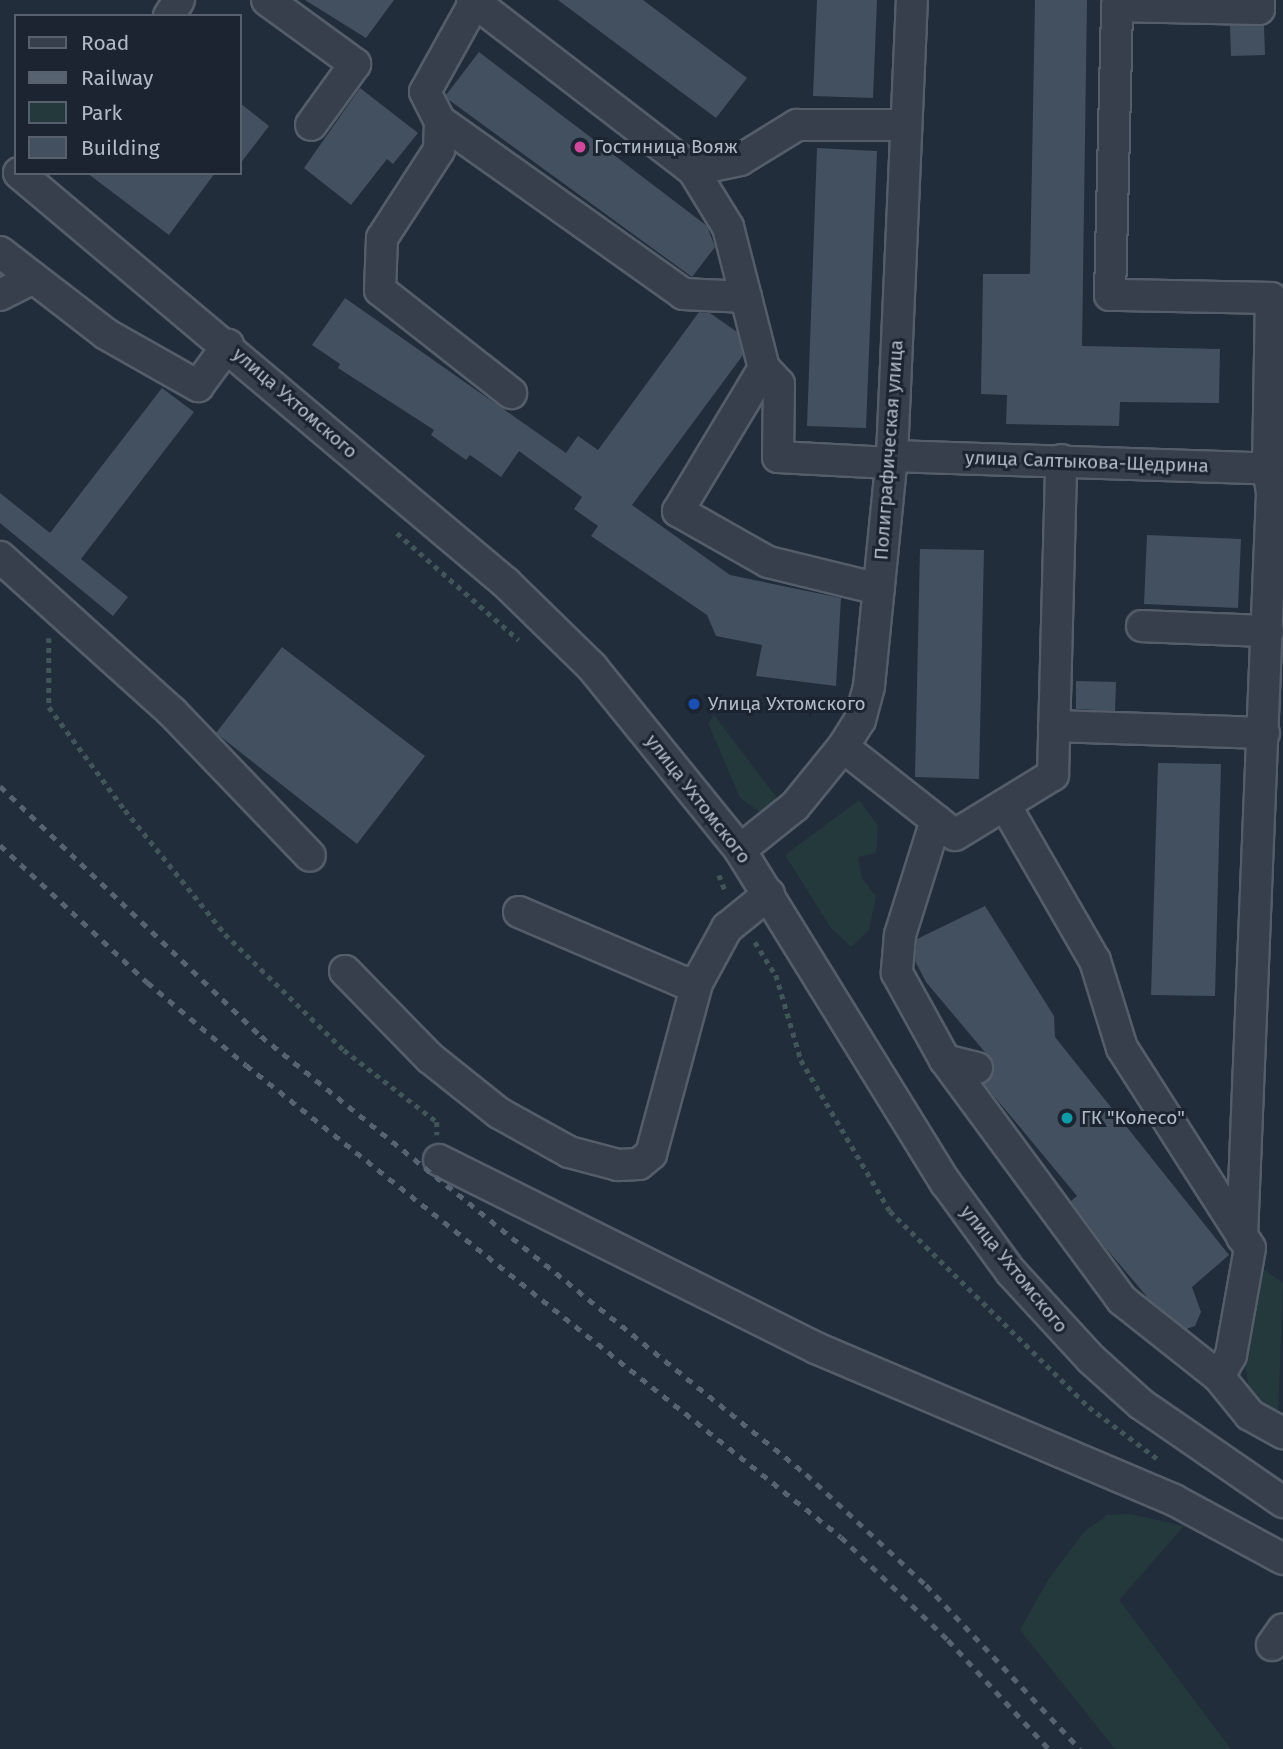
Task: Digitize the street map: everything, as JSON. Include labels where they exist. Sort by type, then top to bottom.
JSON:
[{"type":"street","points":[[267,0],[355,64],[311,125]]},
{"type":"street","name":"Полиграфическая улица","points":[[727,856],[795,806],[843,747],[860,720],[869,686],[891,460],[912,0]]},
{"type":"street","points":[[1242,1237],[1275,468],[1271,298],[1110,295],[1117,6],[1259,9],[1259,0]]},
{"type":"street","points":[[746,297],[683,294],[440,121],[425,92],[474,1],[693,170],[728,227],[746,297],[764,368],[678,511],[768,562],[879,589]]},
{"type":"street","points":[[440,121],[439,150],[382,239],[380,290],[512,393]]},
{"type":"street","points":[[693,170],[740,160],[797,125],[906,125]]},
{"type":"street","name":"улица Ухтомского","points":[[0,158],[14,169]]},
{"type":"street","name":"улица Ухтомского","points":[[22,175],[228,345],[549,623],[620,700],[727,856],[769,894],[946,1183],[1011,1272],[1091,1359],[1141,1404],[1283,1502]]},
{"type":"street","points":[[0,252],[106,334],[198,386],[228,345]]},
{"type":"street","points":[[0,295],[32,279]]},
{"type":"street","name":"улица Салтыкова-Щедрина","points":[[764,368],[779,384],[778,457],[1061,460],[1275,468]]},
{"type":"street","points":[[843,747],[955,835],[1053,775],[1061,460]]},
{"type":"street","points":[[0,556],[172,712],[310,856]]},
{"type":"street","points":[[1142,626],[1268,631]]},
{"type":"street","points":[[1054,726],[1264,733]]},
{"type":"street","points":[[1005,805],[1095,961],[1122,1048],[1250,1248],[1231,1355],[1219,1377]]},
{"type":"street","points":[[936,820],[900,935],[897,973],[945,1060],[1122,1300],[1219,1377],[1250,1415],[1283,1433]]},
{"type":"street","points":[[345,971],[430,1058],[499,1113],[569,1152],[618,1165],[639,1164],[651,1154],[697,983],[727,928],[769,894]]},
{"type":"street","points":[[519,912],[683,982],[697,983]]},
{"type":"street","points":[[945,1060],[976,1068]]},
{"type":"street","points":[[439,1160],[816,1348],[1174,1500],[1283,1559]]},
{"type":"path","points":[[393,529],[527,647]]},
{"type":"path","points":[[48,599],[49,707],[225,934],[344,1050],[437,1122],[439,1160]]},
{"type":"path","points":[[727,856],[739,916],[776,975],[801,1060],[890,1211],[1088,1406],[1163,1463]]},
{"type":"green space","points":[[714,715],[783,806],[760,812],[740,798],[708,723]]},
{"type":"green space","points":[[859,800],[878,826],[876,853],[858,857],[862,878],[876,897],[869,930],[851,947],[831,928],[785,855]]},
{"type":"green space","points":[[1258,1265],[1283,1283],[1278,1416],[1251,1400],[1245,1364]]},
{"type":"green space","points":[[1130,1514],[1184,1526],[1119,1600],[1231,1749],[1115,1749],[1020,1630],[1048,1580],[1084,1532],[1107,1515]]},
{"type":"building","points":[[305,0],[394,0],[366,38]]},
{"type":"building","points":[[558,0],[643,0],[747,78],[716,118]]},
{"type":"building","points":[[817,0],[877,0],[873,98],[813,96]]},
{"type":"building","points":[[1035,0],[1087,0],[1082,346],[1220,349],[1219,403],[1120,402],[1119,426],[1006,424],[1007,395],[981,394],[983,274],[1030,274]]},
{"type":"building","points":[[1264,25],[1265,55],[1231,56],[1230,26]]},
{"type":"building","points":[[479,52],[707,226],[715,247],[692,277],[449,100],[446,95]]},
{"type":"building","points":[[360,88],[418,133],[393,164],[387,159],[351,205],[304,168]]},
{"type":"building","points":[[242,105],[269,126],[242,161]]},
{"type":"building","points":[[817,148],[877,151],[866,428],[807,426]]},
{"type":"building","points":[[90,175],[214,175],[169,235]]},
{"type":"building","points":[[345,298],[566,453],[578,436],[598,450],[699,312],[710,313],[737,332],[743,355],[632,505],[730,575],[841,598],[836,686],[756,676],[762,645],[716,636],[707,615],[591,536],[598,526],[574,509],[582,497],[519,451],[501,477],[470,455],[466,460],[431,435],[434,430],[338,368],[340,364],[312,345]]},
{"type":"building","points":[[162,388],[194,412],[81,559],[128,597],[113,616],[0,523],[0,493],[50,533]]},
{"type":"building","points":[[1147,535],[1241,539],[1238,608],[1144,604]]},
{"type":"building","points":[[920,549],[984,550],[979,779],[915,777]]},
{"type":"building","points":[[282,647],[425,756],[357,844],[216,733]]},
{"type":"building","points":[[1076,681],[1116,682],[1115,711],[1076,709]]},
{"type":"building","points":[[1158,763],[1221,764],[1215,996],[1151,995]]},
{"type":"building","name":"ГК \"Колесо\"","points":[[985,906],[1054,1016],[1055,1037],[1229,1255],[1192,1287],[1201,1312],[1195,1326],[1186,1329],[1148,1298],[1105,1247],[1071,1201],[1077,1196],[984,1084],[994,1073],[994,1063],[926,982],[915,961],[917,939]]},
{"type":"railway","points":[[0,786],[261,1036],[806,1474],[926,1585],[1080,1749]]},
{"type":"railway","points":[[0,845],[147,982],[246,1065],[841,1537],[948,1640],[1049,1749]]},
{"type":"place","name":"Гостиница Вояж","points":[[580,147]]},
{"type":"place","name":"Улица Ухтомского","points":[[694,704]]},
{"type":"place","name":"ГК \"Колесо\"","points":[[1067,1118]]}]
